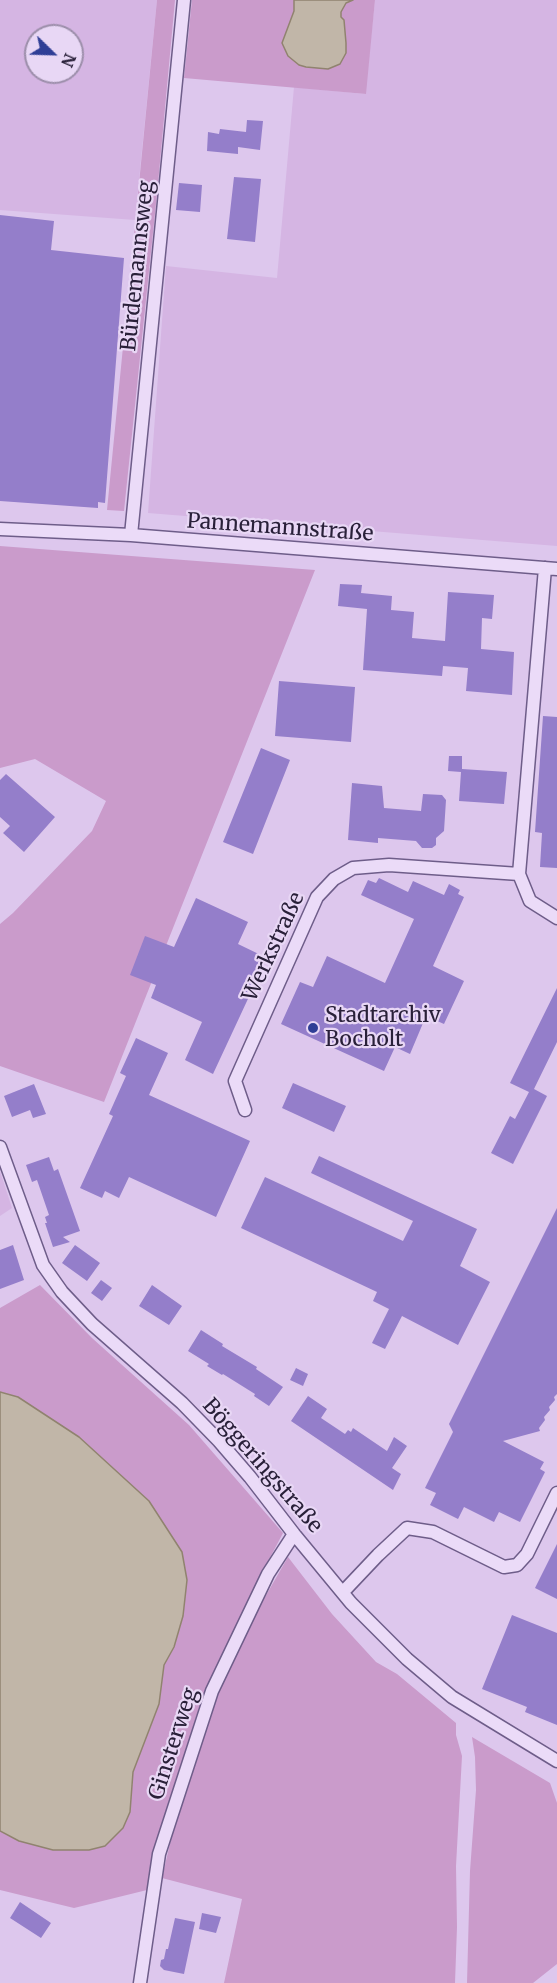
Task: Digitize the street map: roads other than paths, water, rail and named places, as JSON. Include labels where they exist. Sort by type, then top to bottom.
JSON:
[{"type":"street","name":"Bürdemannsweg","points":[[131,535],[184,0]]},
{"type":"street","name":"Pannemannstraße","points":[[0,529],[131,535],[551,568]]},
{"type":"street","points":[[551,568],[519,874],[530,901],[557,918]]},
{"type":"street","name":"Werkstraße","points":[[245,1110],[235,1081],[238,1073],[317,897],[334,879],[353,868],[389,865],[519,874]]},
{"type":"street","name":"Böggeringstraße","points":[[0,1147],[43,1264],[62,1292],[92,1324],[182,1403],[219,1441],[351,1603],[407,1659],[452,1696],[557,1761]]},
{"type":"street","points":[[343,1592],[407,1528],[433,1532],[504,1567],[517,1565],[527,1554],[557,1493]]},
{"type":"street","name":"Ginsterweg","points":[[140,1983],[159,1854],[212,1691],[268,1574],[294,1534]]},
{"type":"place","name":"Stadtarchiv Bocholt","points":[[313,1028]]}]
